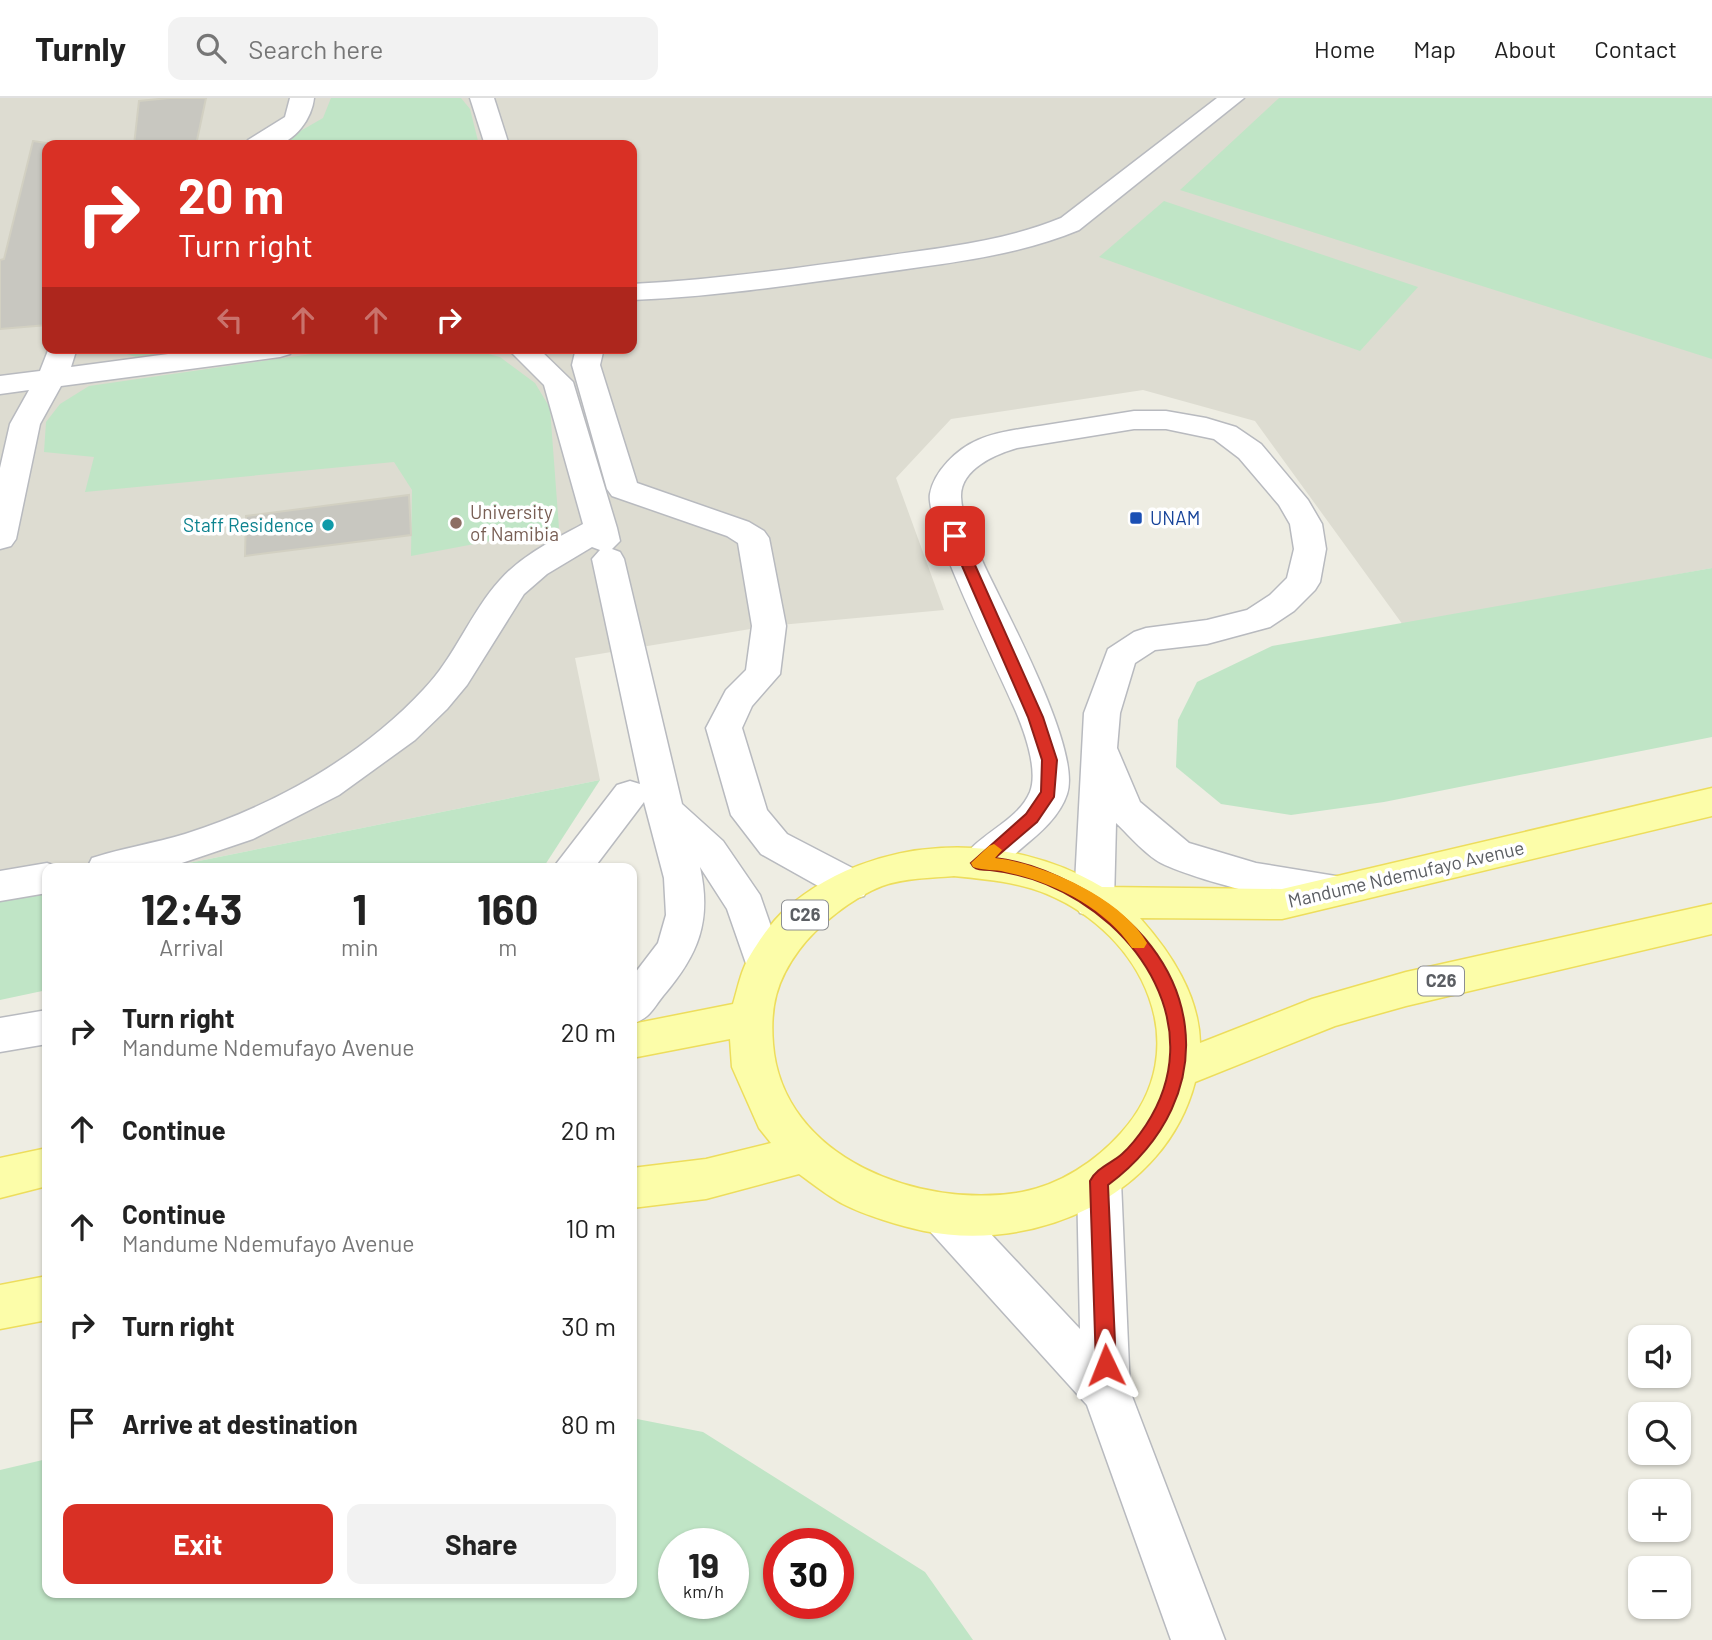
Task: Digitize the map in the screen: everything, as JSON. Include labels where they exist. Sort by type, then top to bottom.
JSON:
[{"type":"main road","name":"Mandume Ndemufayo Avenue","points":[[1094,902],[1282,904],[1712,802]]},
{"type":"main road","name":"Mandume Ndemufayo Avenue","points":[[922,1210],[850,1184],[806,1153],[777,1120],[758,1083],[749,1047],[751,994],[764,964],[786,932],[821,902],[850,885],[906,865],[954,861],[1004,865],[1051,879],[1094,902],[1130,932],[1166,983],[1176,1017],[1178,1070]]},
{"type":"main road","name":"C26","points":[[1178,1070],[1327,1011],[1406,989],[1712,919]]},
{"type":"main road","points":[[637,1040],[748,1018]]},
{"type":"main road","points":[[922,1210],[985,1215],[1026,1211],[1065,1199],[1099,1181],[1129,1159],[1152,1131],[1168,1101],[1178,1070]]},
{"type":"main road","points":[[637,1187],[706,1179],[806,1153]]},
{"type":"main road","points":[[0,1178],[42,1168]]},
{"type":"main road","points":[[0,1307],[42,1299]]},
{"type":"street","points":[[267,140],[283,132],[296,120],[302,98]]},
{"type":"street","points":[[482,98],[495,140]]},
{"type":"street","points":[[637,292],[711,288],[954,254],[1041,236],[1070,223],[1232,98]]},
{"type":"street","points":[[637,312],[711,288]]},
{"type":"street","points":[[0,539],[25,424],[62,354]]},
{"type":"street","points":[[0,386],[235,354]]},
{"type":"street","points":[[528,354],[558,382],[604,543],[683,876],[685,910],[682,932],[673,957],[637,1001]]},
{"type":"street","points":[[589,354],[586,365],[623,489],[738,530],[753,538],[769,626],[763,674],[738,699],[724,728],[750,815],[774,844],[850,885]]},
{"type":"street","points":[[979,863],[1031,818],[1049,793],[1050,760],[1036,717],[955,536],[945,495],[953,476],[967,459],[989,446],[1070,429],[1134,420],[1166,420],[1195,424],[1225,433],[1250,451],[1273,476],[1306,524],[1310,549],[1303,582],[1282,603],[1258,619],[1207,632],[1146,640],[1120,657],[1102,713],[1094,902]]},
{"type":"street","points":[[137,863],[219,838],[330,785],[397,736],[436,699],[461,668],[503,598],[518,580],[542,561],[604,543]]},
{"type":"street","points":[[1099,748],[1125,810],[1176,854],[1256,878],[1340,890]]},
{"type":"street","points":[[576,863],[630,795]]},
{"type":"street","points":[[666,811],[710,851],[746,906],[764,964]]},
{"type":"street","points":[[0,886],[42,879]]},
{"type":"street","points":[[0,1035],[42,1028]]},
{"type":"street","points":[[1099,1181],[1107,1391],[1198,1640]]},
{"type":"street","points":[[922,1210],[1107,1391]]},
{"type":"shaded area","name":"University of Namibia","points":[[0,98],[1712,98],[1712,568],[1403,625],[1255,421],[1143,390],[951,419],[896,478],[944,610],[769,626],[575,658],[600,780],[189,863],[42,863],[42,893],[0,901]]},
{"type":"green space","points":[[331,98],[461,98],[470,109],[478,140],[285,140],[323,118]]},
{"type":"green space","points":[[1279,98],[1712,98],[1712,359],[1180,190]]},
{"type":"green space","points":[[1164,201],[1418,287],[1360,351],[1099,257]]},
{"type":"green space","points":[[127,354],[159,354],[135,357]]},
{"type":"green space","points":[[312,354],[488,354],[500,357],[535,383],[550,408],[559,528],[411,556],[412,490],[394,462],[85,492],[94,457],[44,452],[46,422],[60,404],[89,386]]},
{"type":"green space","points":[[1712,568],[1712,737],[1384,802],[1291,815],[1221,804],[1176,767],[1178,720],[1197,682],[1272,646]]},
{"type":"green space","points":[[600,780],[546,863],[189,863]]},
{"type":"green space","points":[[42,893],[42,991],[0,1000],[0,901]]},
{"type":"green space","points":[[637,1419],[703,1432],[925,1572],[973,1640],[0,1640],[0,1470],[42,1460],[42,1598],[637,1598]]},
{"type":"building","points":[[206,98],[197,140],[135,140],[139,101]]},
{"type":"building","points":[[33,141],[42,142],[42,325],[0,329],[0,260],[4,259]]},
{"type":"building","name":"Staff Residence","points":[[409,495],[411,535],[245,556],[246,516]]},
{"type":"slow traffic","points":[[994,850],[979,863],[1004,865],[1051,879],[1094,902],[1130,932],[1138,943]]},
{"type":"place","name":"UNAM","points":[[1136,518]]},
{"type":"place","name":"University of Namibia","points":[[456,523]]},
{"type":"place","name":"Staff Residence","points":[[328,525]]},
{"type":"route","points":[[955,536],[1036,717],[1050,760],[1049,793],[1031,818],[979,863],[1004,865],[1051,879],[1094,902],[1130,932],[1166,983],[1176,1017],[1178,1070],[1168,1101],[1152,1131],[1129,1159],[1099,1181],[1106,1365]]}]
